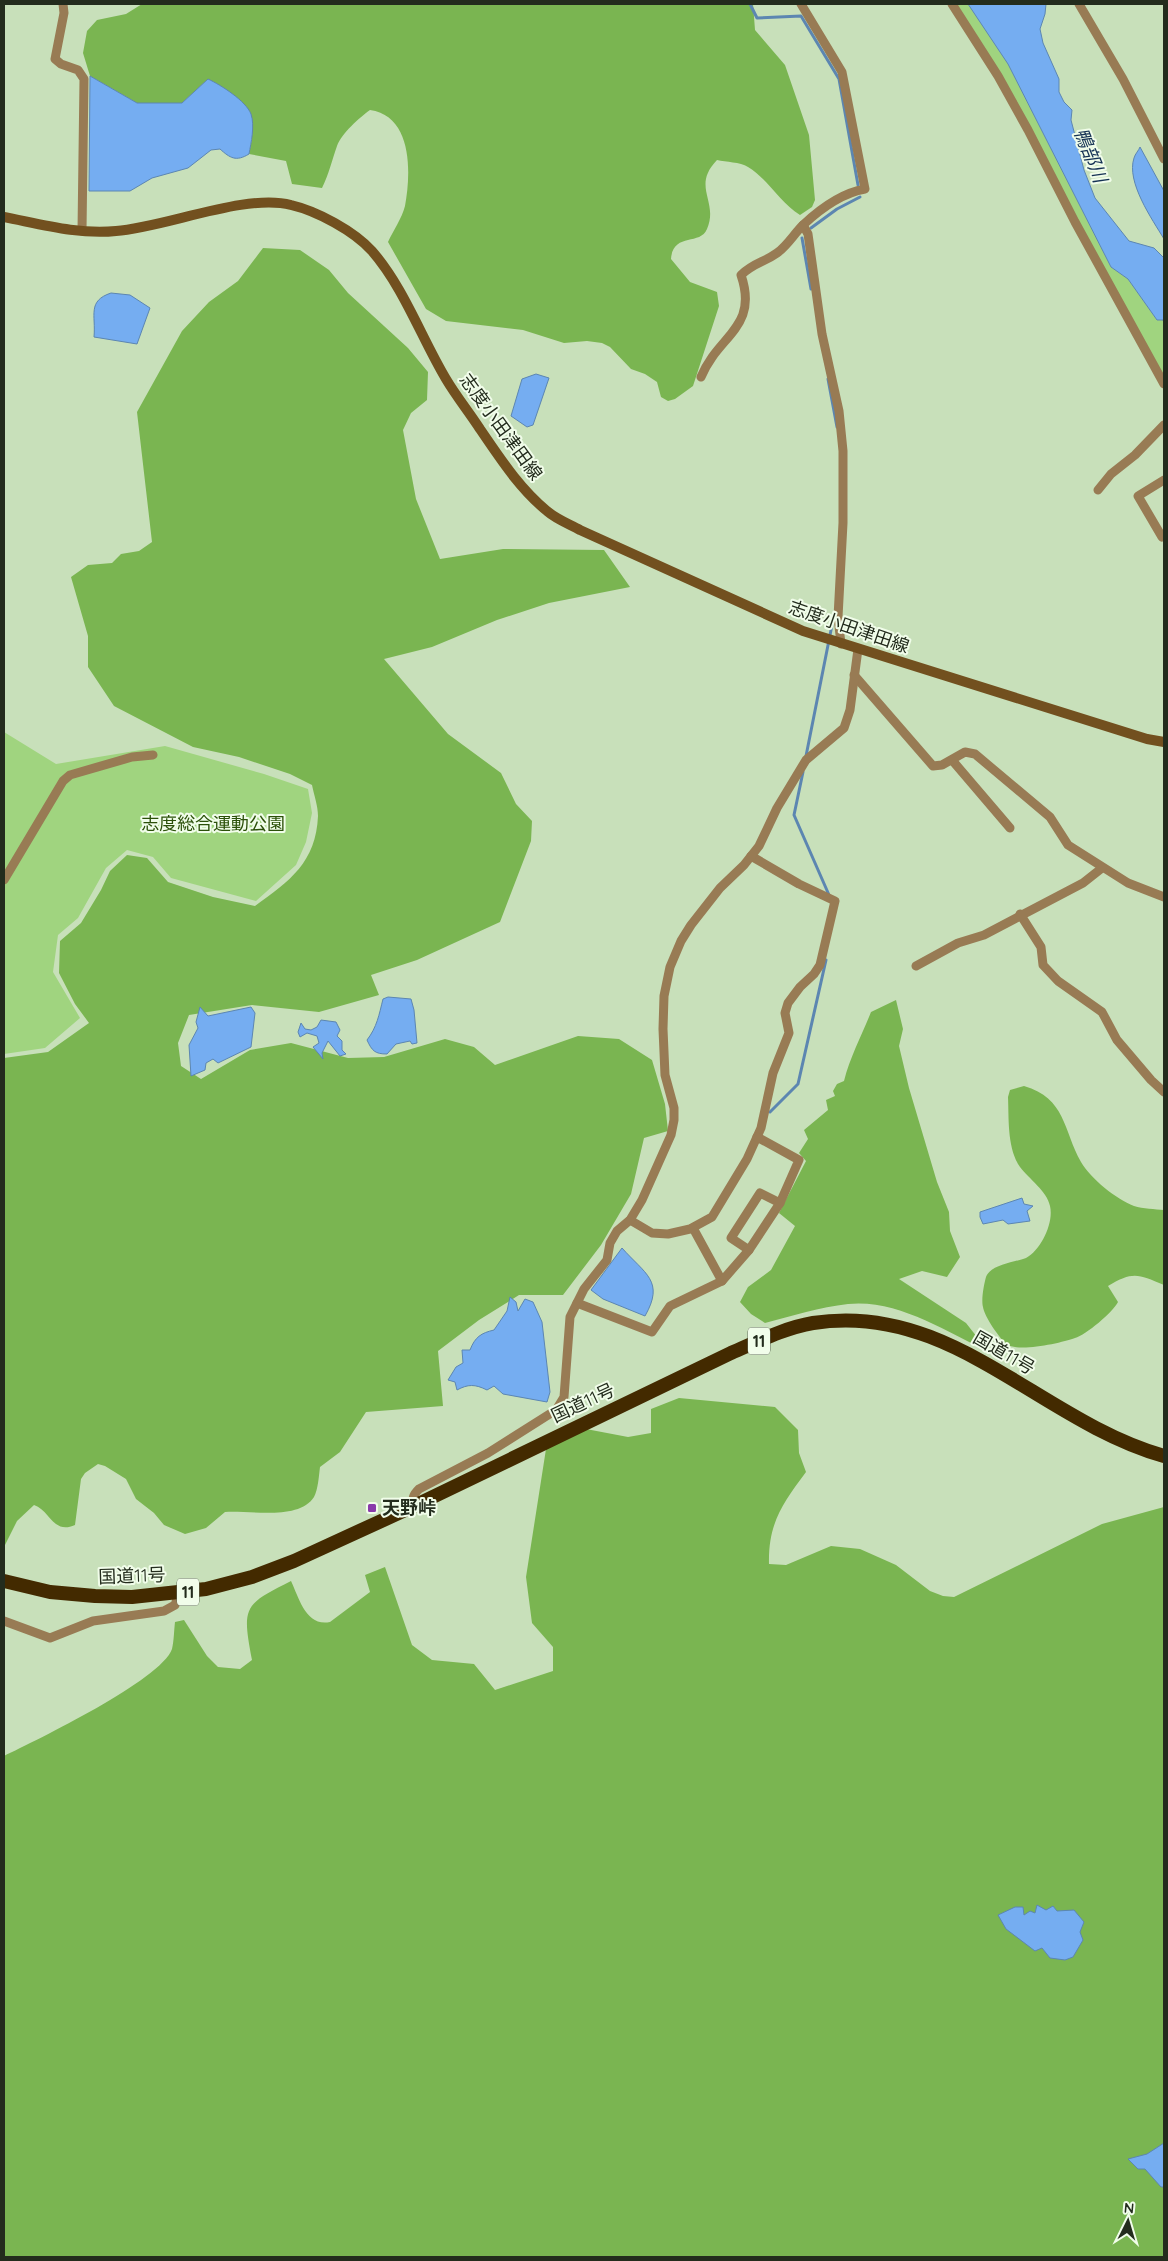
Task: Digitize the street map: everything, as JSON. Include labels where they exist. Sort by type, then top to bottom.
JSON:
[{"type":"highway","name":"国道11号","points":[[4,1581],[50,1592],[132,1597],[206,1589],[252,1577],[294,1561],[414,1506],[773,1335],[812,1323],[868,1320],[896,1325],[930,1335],[962,1350],[1095,1428],[1142,1450],[1164,1456]]},
{"type":"main road","name":"志度小田津田線","points":[[4,217],[82,231],[114,232],[261,202],[289,204],[315,212],[338,225],[371,250],[401,295],[446,379],[522,486],[548,512],[580,530],[683,575],[767,616],[841,644],[1147,739],[1164,742]]},
{"type":"street","points":[[63,4],[64,13],[55,59],[61,64],[78,70],[84,79],[82,231]]},
{"type":"street","points":[[702,377],[706,364],[718,347],[737,329],[745,311],[746,289],[742,276],[753,265],[778,253],[803,225],[823,209],[850,192],[865,189],[840,66],[801,4]]},
{"type":"street","points":[[952,4],[1002,84],[1074,222],[1164,384]]},
{"type":"street","points":[[1079,4],[1123,79],[1164,159]]},
{"type":"street","points":[[803,225],[808,234],[822,334],[839,412],[843,451],[843,523],[838,617],[841,644]]},
{"type":"street","points":[[1098,490],[1111,474],[1135,455],[1164,425]]},
{"type":"street","points":[[1164,480],[1138,496],[1162,537],[1164,536]]},
{"type":"street","points":[[414,1506],[412,1499],[419,1489],[488,1453],[556,1410],[564,1398],[570,1317],[584,1288],[607,1260],[610,1243],[617,1231],[630,1220],[642,1200],[671,1135],[674,1108],[665,1075],[662,1029],[664,996],[670,967],[681,941],[691,925],[720,888],[759,846],[777,808],[806,760],[844,728],[850,710],[858,649]]},
{"type":"street","points":[[854,675],[933,766],[942,765],[965,752],[975,754],[1050,817],[1068,845],[1128,884],[1164,897]]},
{"type":"street","points":[[4,880],[63,781],[70,775],[132,757],[153,755]]},
{"type":"street","points":[[952,760],[1010,828]]},
{"type":"street","points":[[630,1220],[652,1233],[668,1234],[693,1228],[712,1217],[747,1159],[761,1128],[773,1073],[789,1033],[786,1013],[788,1003],[820,965],[835,901],[799,884],[751,856]]},
{"type":"street","points":[[916,966],[958,943],[984,935],[1020,914],[1082,883],[1102,868]]},
{"type":"street","points":[[1020,914],[1041,947],[1043,965],[1058,981],[1102,1012],[1117,1040],[1150,1080],[1164,1092]]},
{"type":"street","points":[[576,1303],[652,1332],[670,1306],[722,1280],[748,1250],[780,1203],[799,1160],[757,1137]]},
{"type":"street","points":[[748,1250],[731,1238],[760,1193],[780,1203]]},
{"type":"street","points":[[693,1228],[722,1280]]},
{"type":"street","points":[[4,1621],[50,1638],[93,1621],[164,1611],[175,1605],[179,1593]]},
{"type":"green space","points":[[142,4],[753,4],[755,30],[785,65],[809,135],[815,200],[812,207],[800,215],[786,204],[762,178],[745,165],[717,160],[706,178],[710,210],[707,229],[699,237],[676,245],[671,259],[690,282],[717,292],[719,306],[693,386],[675,399],[668,401],[661,397],[657,382],[645,374],[631,369],[610,347],[602,343],[587,341],[564,343],[523,330],[446,321],[426,309],[388,242],[405,206],[408,163],[402,135],[394,123],[384,115],[370,110],[347,131],[339,141],[322,188],[292,184],[286,161],[249,154],[252,138],[208,79],[182,103],[137,103],[90,76],[83,53],[87,31],[97,20],[126,14]]},
{"type":"green space","points":[[956,4],[968,4],[1008,64],[1111,267],[1128,279],[1157,320],[1163,320],[1164,377]]},
{"type":"green space","points":[[263,248],[300,250],[329,270],[348,293],[408,348],[428,372],[427,400],[411,413],[403,430],[416,499],[440,559],[503,549],[604,550],[630,587],[549,603],[497,620],[432,647],[384,659],[448,734],[501,773],[516,804],[532,821],[531,841],[500,922],[417,960],[371,975],[379,995],[319,1012],[252,1005],[189,1015],[178,1043],[181,1066],[201,1079],[250,1050],[291,1043],[348,1058],[384,1057],[445,1039],[474,1047],[495,1065],[578,1036],[619,1039],[652,1060],[665,1104],[668,1131],[644,1138],[631,1194],[601,1245],[563,1295],[519,1295],[479,1320],[438,1351],[443,1406],[366,1412],[340,1452],[320,1467],[314,1497],[307,1504],[286,1512],[225,1512],[206,1528],[185,1534],[164,1525],[154,1513],[136,1499],[126,1479],[105,1466],[98,1464],[85,1473],[81,1479],[75,1525],[62,1527],[34,1505],[17,1521],[4,1547],[4,1058],[48,1052],[89,1023],[75,1004],[59,973],[60,941],[81,923],[110,871],[127,855],[147,858],[168,882],[213,897],[255,906],[290,879],[299,869],[312,846],[316,832],[318,812],[312,785],[290,774],[239,757],[193,747],[114,706],[88,667],[88,636],[71,577],[88,565],[112,563],[121,554],[139,551],[152,542],[137,412],[182,331],[209,302],[238,281]]},
{"type":"green space","name":"志度総合運動公園","points":[[4,732],[56,764],[165,746],[264,774],[308,789],[312,813],[306,842],[296,865],[256,901],[171,878],[153,857],[127,850],[106,868],[78,918],[58,935],[53,972],[80,1018],[45,1048],[4,1054]]},
{"type":"green space","points":[[896,1000],[903,1029],[899,1046],[909,1088],[937,1182],[949,1212],[950,1231],[960,1257],[947,1277],[922,1271],[899,1279],[966,1323],[988,1351],[920,1318],[885,1306],[867,1304],[838,1305],[765,1323],[751,1314],[740,1302],[748,1287],[771,1270],[795,1226],[779,1213],[806,1161],[799,1153],[808,1139],[804,1130],[828,1110],[826,1100],[835,1096],[833,1091],[837,1084],[844,1081],[871,1012]]},
{"type":"green space","points":[[1024,1086],[1038,1091],[1056,1107],[1062,1116],[1081,1162],[1097,1182],[1120,1199],[1134,1206],[1164,1210],[1164,1285],[1148,1278],[1136,1276],[1130,1276],[1117,1281],[1108,1286],[1118,1302],[1105,1317],[1086,1333],[1060,1342],[1022,1348],[1008,1345],[1001,1339],[986,1316],[982,1300],[984,1284],[988,1273],[1003,1264],[1026,1258],[1032,1254],[1041,1243],[1050,1220],[1050,1206],[1045,1195],[1020,1167],[1011,1142],[1008,1097],[1010,1090]]},
{"type":"green space","points":[[679,1398],[775,1407],[798,1430],[799,1453],[806,1472],[778,1514],[771,1537],[769,1564],[786,1565],[831,1546],[860,1549],[896,1565],[930,1591],[943,1596],[954,1597],[1102,1524],[1164,1507],[1164,2257],[4,2257],[4,1756],[96,1708],[146,1677],[163,1662],[172,1649],[175,1622],[184,1620],[207,1656],[218,1667],[240,1669],[252,1660],[247,1629],[247,1618],[250,1610],[263,1596],[291,1581],[304,1610],[309,1616],[322,1622],[330,1622],[370,1592],[365,1575],[385,1567],[412,1645],[432,1660],[474,1664],[495,1690],[553,1671],[553,1647],[532,1623],[526,1577],[546,1449],[586,1429],[628,1437],[651,1433],[651,1409]]},
{"type":"water","points":[[968,4],[1046,4],[1040,29],[1043,43],[1059,79],[1059,92],[1064,102],[1072,110],[1071,120],[1084,170],[1095,198],[1129,241],[1154,248],[1164,258],[1164,322],[1163,320],[1157,320],[1128,279],[1111,267],[1008,64]]},
{"type":"water","points":[[90,76],[137,103],[182,103],[208,79],[239,99],[251,114],[253,129],[249,154],[240,158],[233,158],[220,149],[211,150],[188,168],[152,178],[130,191],[89,191]]},
{"type":"water","points":[[1140,147],[1164,191],[1164,239],[1147,211],[1134,178],[1134,158]]},
{"type":"water","points":[[111,293],[130,295],[150,308],[137,344],[94,337],[94,310],[98,300]]},
{"type":"water","points":[[536,374],[549,378],[533,425],[527,427],[511,416],[522,379]]},
{"type":"water","points":[[388,997],[411,999],[417,1043],[412,1044],[410,1041],[396,1044],[387,1054],[383,1054],[374,1051],[367,1040],[379,1016],[383,999]]},
{"type":"water","points":[[200,1007],[208,1016],[251,1007],[255,1013],[251,1047],[218,1063],[213,1059],[206,1063],[205,1070],[191,1076],[189,1045],[198,1028],[196,1022]]},
{"type":"water","points":[[321,1020],[336,1022],[340,1030],[337,1036],[342,1041],[342,1050],[346,1054],[340,1056],[328,1041],[322,1053],[323,1059],[313,1047],[319,1043],[317,1036],[307,1033],[300,1037],[298,1032],[301,1023],[305,1029],[311,1030],[317,1027]]},
{"type":"water","points":[[1022,1198],[1024,1204],[1033,1206],[1027,1211],[1030,1221],[1008,1224],[1003,1220],[983,1224],[980,1212]]},
{"type":"water","points":[[622,1248],[645,1272],[653,1286],[651,1304],[645,1316],[603,1299],[591,1290]]},
{"type":"water","points":[[510,1297],[516,1302],[518,1311],[525,1299],[533,1302],[542,1322],[550,1392],[547,1402],[503,1394],[494,1386],[487,1390],[472,1386],[457,1390],[455,1382],[448,1380],[456,1367],[463,1363],[462,1350],[470,1350],[479,1336],[494,1330],[507,1311]]},
{"type":"water","points":[[1037,1905],[1046,1910],[1053,1906],[1057,1911],[1074,1910],[1084,1922],[1080,1932],[1083,1940],[1073,1957],[1065,1960],[1050,1958],[1042,1948],[1035,1951],[1006,1929],[998,1915],[1015,1907],[1023,1907],[1024,1915],[1030,1911],[1035,1913]]},
{"type":"water","points":[[1164,2143],[1164,2187],[1161,2187],[1145,2169],[1138,2169],[1128,2159],[1147,2154]]},
{"type":"waterway","points":[[750,4],[757,18],[801,16],[839,79],[858,185]]},
{"type":"waterway","points":[[811,228],[837,209],[860,197]]},
{"type":"waterway","points":[[802,238],[811,289]]},
{"type":"waterway","points":[[828,379],[837,427]]},
{"type":"waterway","points":[[806,756],[834,615]]},
{"type":"waterway","points":[[803,772],[794,815],[829,895]]},
{"type":"waterway","points":[[770,1112],[798,1084],[826,960]]},
{"type":"place","name":"天野峠","points":[[372,1508]]},
{"type":"water label","name":"鴨部川","points":[[1091,155]]}]
